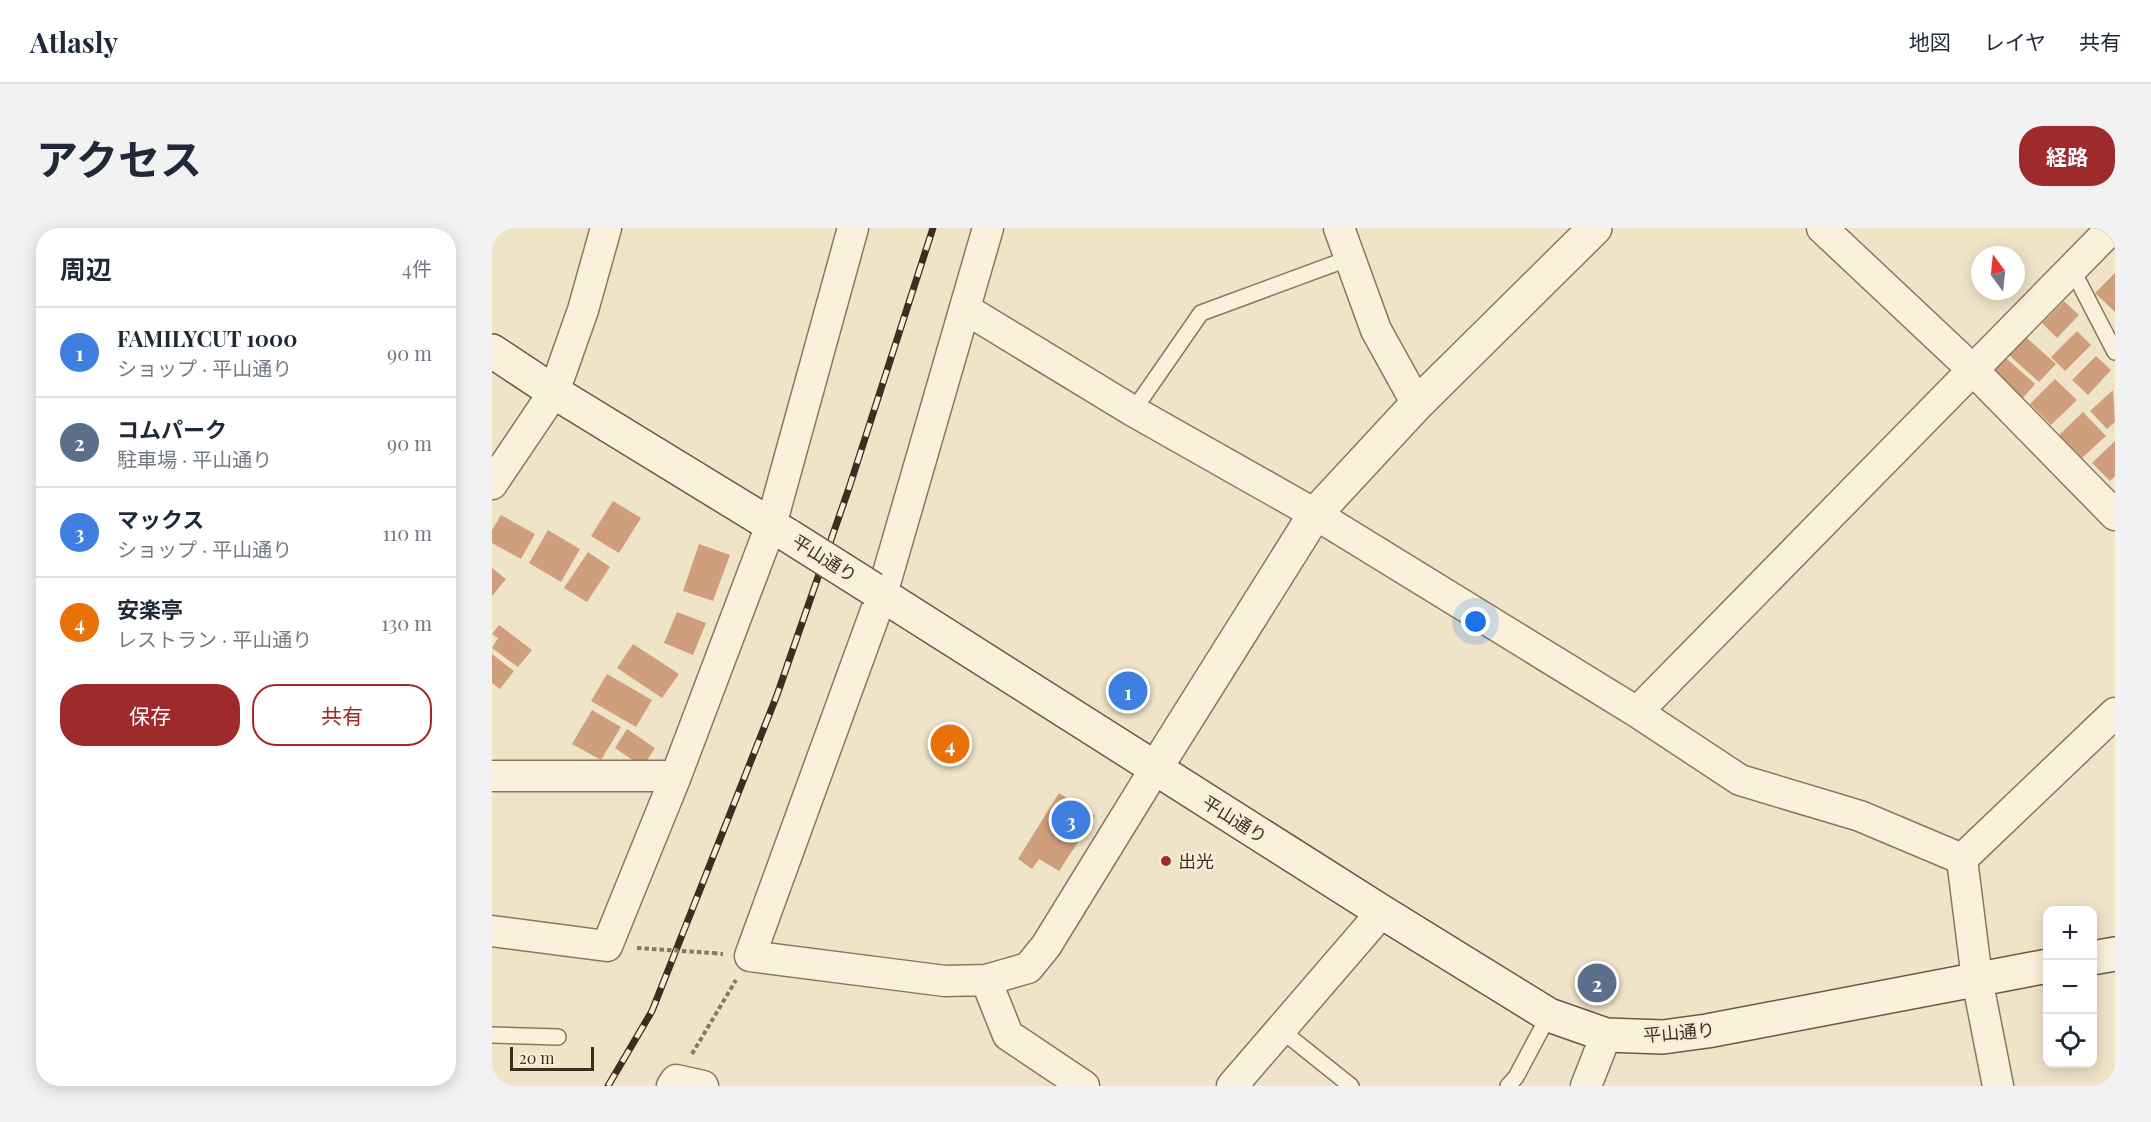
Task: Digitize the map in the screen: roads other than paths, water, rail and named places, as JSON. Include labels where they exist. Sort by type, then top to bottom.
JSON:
[{"type":"main road","points":[[1155,769],[1315,514],[1417,404],[1595,228]]},
{"type":"main road","name":"平山通り","points":[[499,359],[780,530],[1155,769],[1549,1015],[1606,1035],[1662,1037],[2043,967]]},
{"type":"main road","points":[[2097,957],[2115,954]]},
{"type":"street","points":[[492,484],[554,392],[583,310],[606,228]]},
{"type":"street","points":[[492,931],[607,946],[780,530],[853,228]]},
{"type":"street","points":[[988,228],[967,310],[878,592],[750,956],[945,981],[986,980],[1028,968],[1040,953],[1155,769]]},
{"type":"street","points":[[1339,228],[1376,330],[1417,404]]},
{"type":"street","points":[[1822,228],[1973,370],[2115,515]]},
{"type":"street","points":[[1636,712],[2112,228]]},
{"type":"street","points":[[967,310],[1133,411],[1315,514],[1636,712],[1740,780],[1860,816],[1962,859]]},
{"type":"street","points":[[492,337],[499,359]]},
{"type":"street","points":[[1962,859],[2115,713]]},
{"type":"street","points":[[492,776],[676,776]]},
{"type":"street","points":[[1962,859],[1977,979],[1998,1086]]},
{"type":"street","points":[[1232,1086],[1382,912]]},
{"type":"street","points":[[986,980],[1008,1035],[1084,1086]]},
{"type":"street","points":[[1586,1086],[1606,1035]]},
{"type":"lane","points":[[1133,411],[1201,313],[1350,258]]},
{"type":"lane","points":[[2072,269],[2115,352]]},
{"type":"lane","points":[[1508,1086],[1516,1077],[1549,1015]]},
{"type":"lane","points":[[1281,1030],[1351,1086]]},
{"type":"lane","points":[[492,1035],[558,1037]]},
{"type":"railway","points":[[608,1086],[652,1011],[777,695],[849,488],[933,228]]},
{"type":"place","name":"FAMILYCUT 1000","points":[[1128,691]]},
{"type":"place","name":"安楽亭","points":[[950,744]]},
{"type":"place","name":"マックス","points":[[1071,820]]},
{"type":"place","name":"出光","points":[[1166,861]]},
{"type":"place","name":"コムパーク","points":[[1597,983]]}]
